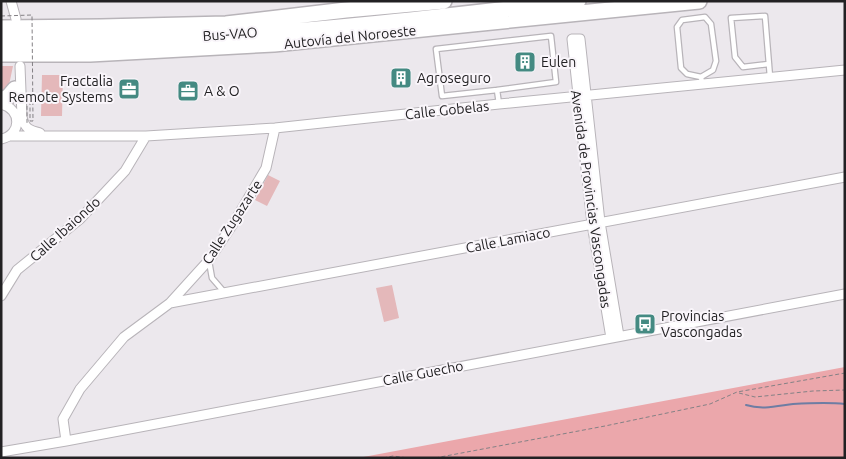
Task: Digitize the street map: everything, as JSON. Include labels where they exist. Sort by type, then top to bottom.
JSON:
[{"type":"highway","name":"Autovía del Noroeste","points":[[1,28],[101,28],[226,24],[444,1]]},
{"type":"highway","name":"Bus-VAO","points":[[1,40],[102,40],[225,36],[348,26],[578,1]]},
{"type":"highway","name":"Autovía del Noroeste","points":[[1,54],[99,53],[274,44],[699,1]]},
{"type":"highway","points":[[1,61],[29,54]]},
{"type":"highway","points":[[3,104],[18,85]]},
{"type":"street","points":[[11,1],[16,19]]},
{"type":"street","name":"Avenida de Provincias Vascongadas","points":[[581,96],[580,38],[572,39],[581,96],[596,223],[615,337]]},
{"type":"street","name":"Calle Gobelas","points":[[1,139],[10,136],[35,135],[146,136],[275,128],[581,96],[702,80],[770,77],[845,70]]},
{"type":"street","points":[[10,136],[16,128],[18,85]]},
{"type":"street","name":"Calle Gobelas","points":[[18,85],[24,125],[30,130],[48,135]]},
{"type":"street","points":[[3,104],[14,111],[16,120],[23,130],[35,135]]},
{"type":"street","name":"Calle Zugazarte","points":[[66,441],[63,419],[80,389],[124,337],[170,303],[209,260],[266,168],[275,128]]},
{"type":"street","name":"Calle Ibaiondo","points":[[1,296],[17,270],[80,219],[125,171],[146,136]]},
{"type":"street","name":"Calle Lamiaco","points":[[170,303],[845,177]]},
{"type":"street","name":"Calle Guecho","points":[[1,452],[845,294]]},
{"type":"lane","points":[[769,64],[742,67],[735,57],[731,18],[764,16],[769,64],[770,77]]},
{"type":"lane","points":[[705,17],[711,24],[716,62],[713,70],[702,80],[686,74],[681,68],[677,27],[682,20],[705,17]]},
{"type":"lane","points":[[551,36],[556,82],[497,90],[442,96],[436,49],[551,36]]},
{"type":"lane","points":[[497,90],[499,104]]},
{"type":"lane","points":[[209,260],[212,278],[226,293]]},
{"type":"path","points":[[1,16],[32,15],[32,121],[30,121],[30,100],[27,100],[27,122]]},
{"type":"path","points":[[435,458],[710,404],[737,392],[845,373]]},
{"type":"path","points":[[737,392],[755,398],[813,391],[845,390]]},
{"type":"path","points":[[383,458],[393,456],[408,458]]},
{"type":"shaded area","points":[[1,66],[13,66],[9,85],[1,95]]},
{"type":"shaded area","points":[[42,75],[63,75],[62,116],[41,116]]},
{"type":"shaded area","points":[[268,175],[280,181],[267,206],[255,200]]},
{"type":"shaded area","points":[[392,285],[399,318],[384,322],[376,288]]},
{"type":"shaded area","points":[[845,367],[845,458],[358,458]]},
{"type":"waterway","points":[[746,405],[775,407],[806,403],[845,404]]},
{"type":"place","name":"Eulen","points":[[525,62]]},
{"type":"place","name":"Agroseguro","points":[[401,78]]},
{"type":"place","name":"Fractalia Remote Systems","points":[[129,89]]},
{"type":"place","name":"A & O","points":[[188,91]]},
{"type":"place","name":"Provincias Vascongadas","points":[[645,324]]}]
